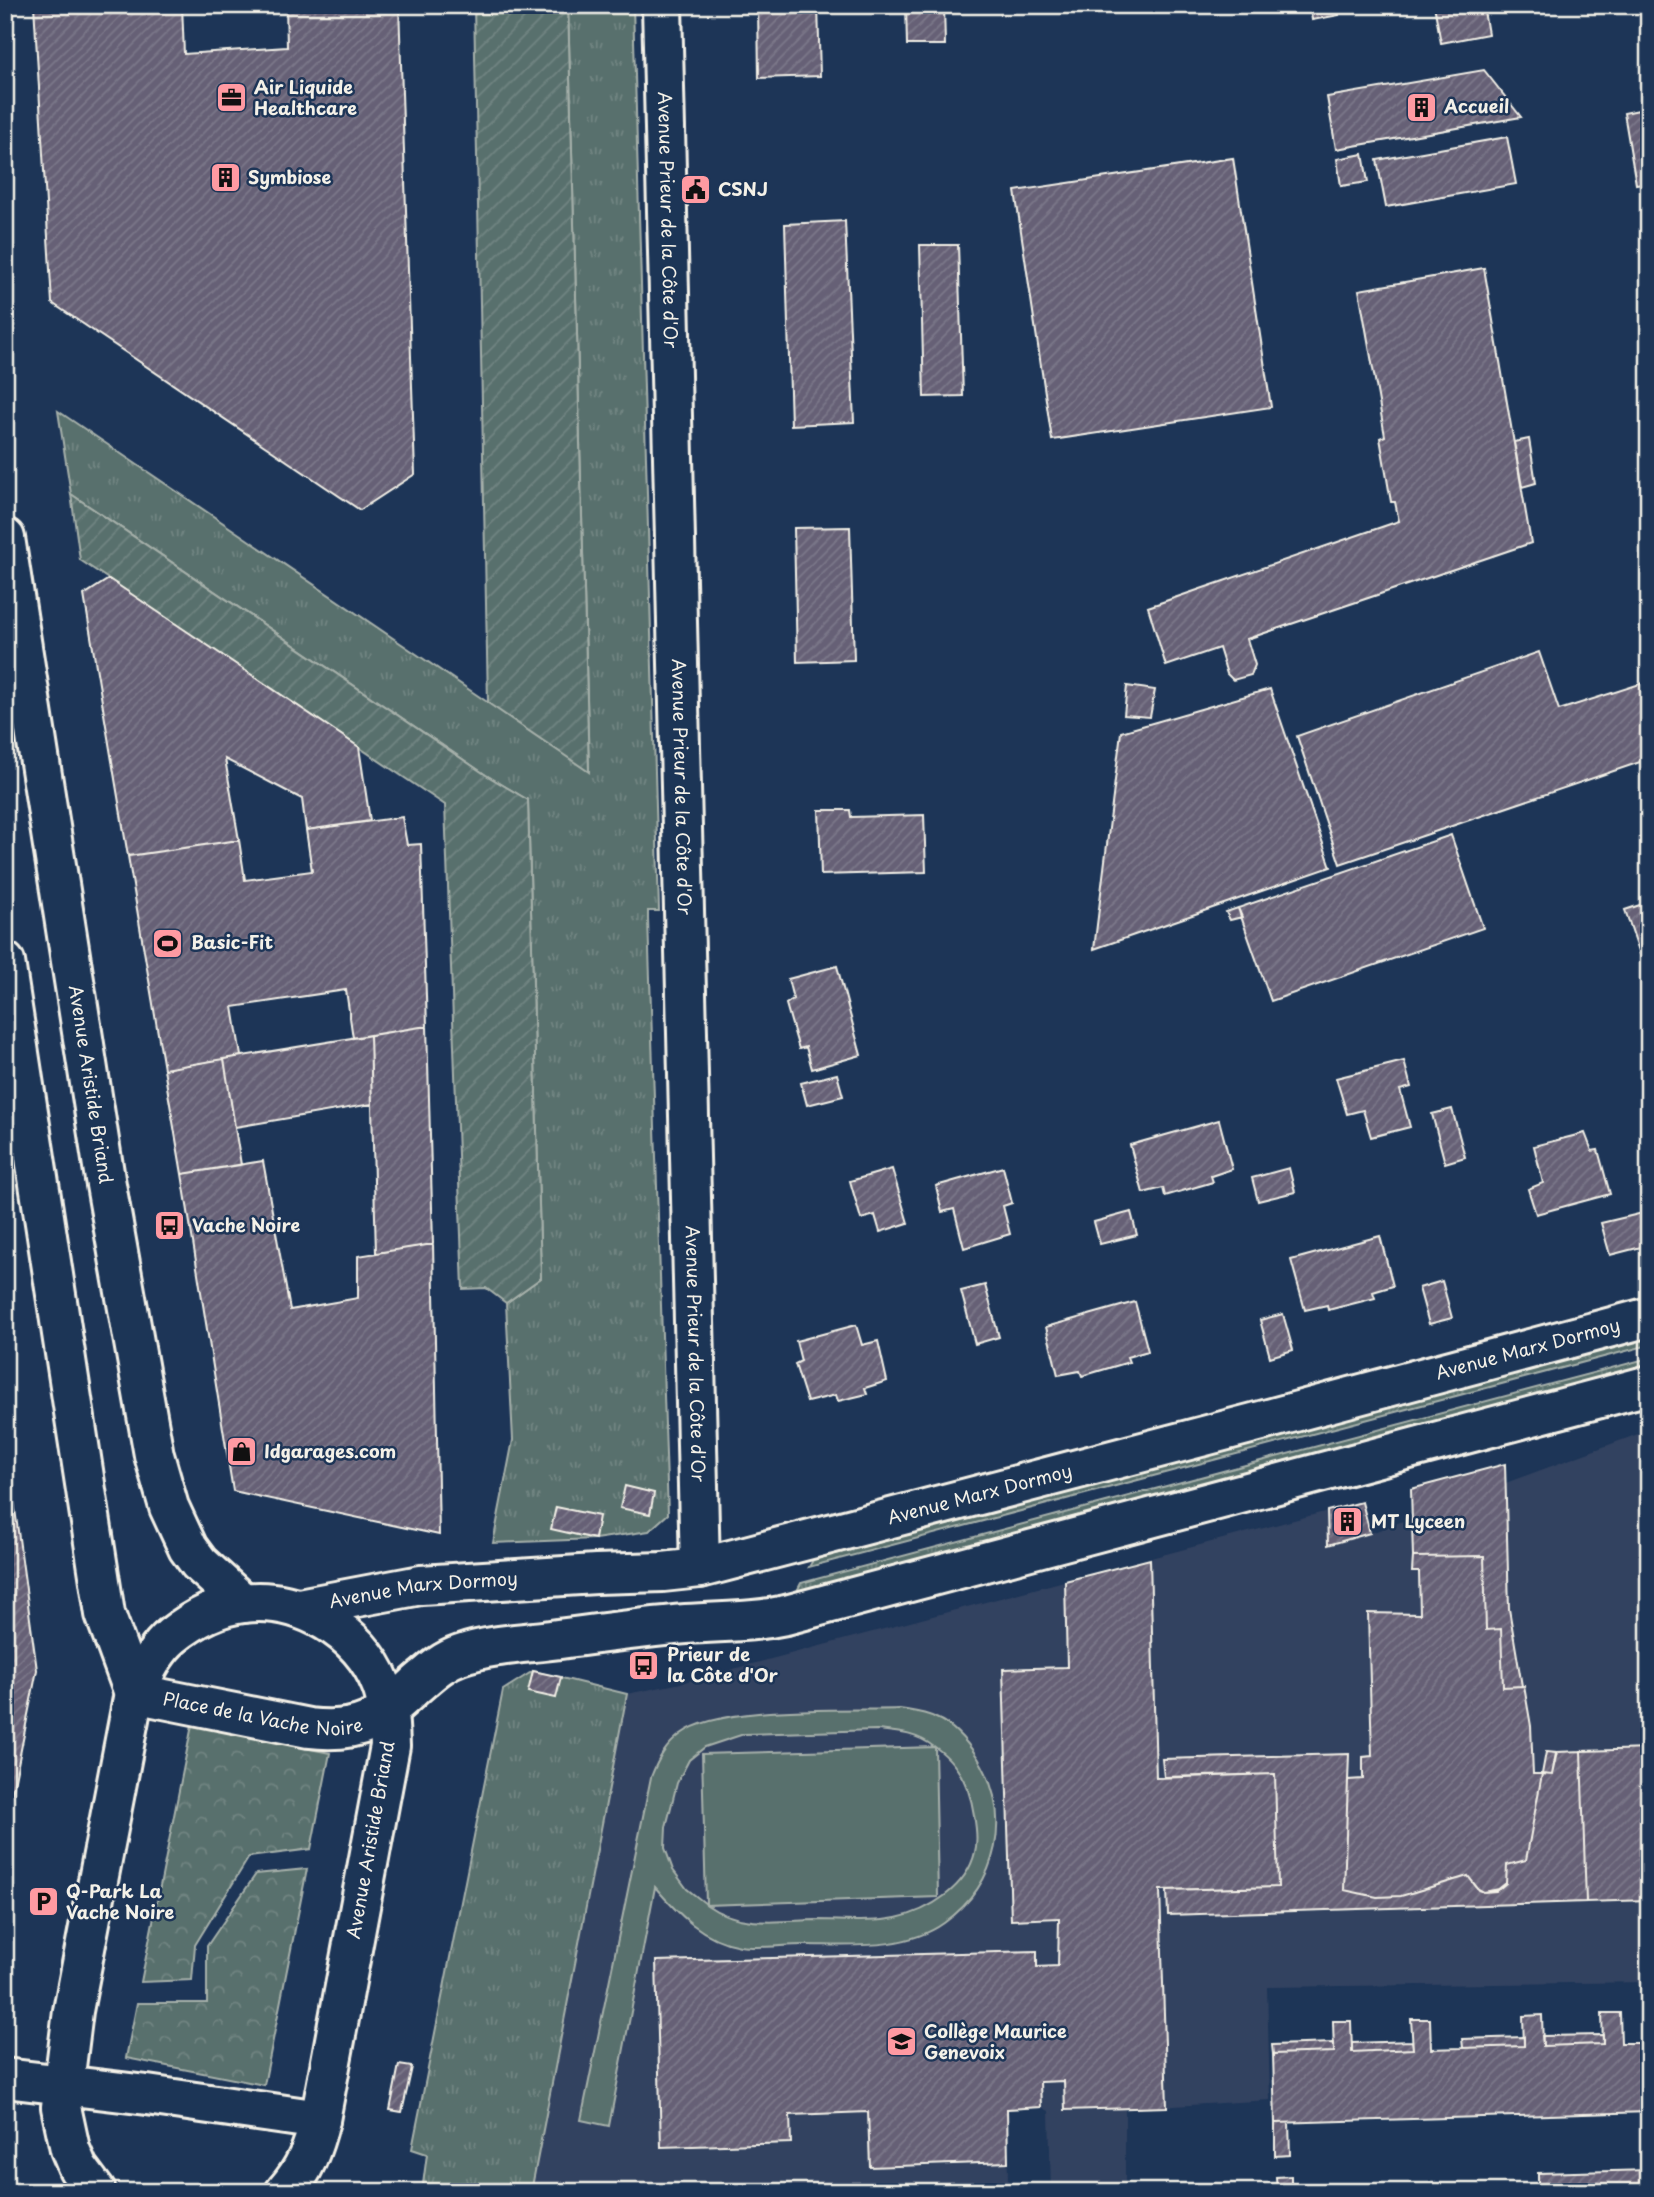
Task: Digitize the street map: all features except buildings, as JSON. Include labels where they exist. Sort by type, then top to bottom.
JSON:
[{"type":"main road","name":"Avenue Prieur de la Côte d'Or","points":[[662,5],[700,1568],[706,1623]]},
{"type":"main road","name":"Avenue Aristide Briand","points":[[5,538],[105,1179],[154,1455],[169,1507],[188,1548],[199,1563],[243,1603]]},
{"type":"main road","points":[[6,973],[105,1614],[134,1693]]},
{"type":"main road","name":"Avenue Marx Dormoy","points":[[299,1608],[421,1585],[700,1568],[1649,1317]]},
{"type":"main road","points":[[389,1709],[429,1673],[447,1660],[463,1654],[489,1648],[706,1623],[751,1622],[786,1615],[1649,1385]]},
{"type":"main road","name":"Avenue Aristide Briand","points":[[96,2192],[78,2168],[70,2149],[61,2107],[73,2011],[134,1693],[152,1657],[171,1637],[214,1611],[243,1603],[272,1602],[299,1608],[334,1625],[358,1647],[380,1682],[389,1709],[390,1746],[320,2120],[304,2182]]},
{"type":"main road","name":"Place de la Vache Noire","points":[[134,1693],[331,1731],[372,1722],[389,1709]]},
{"type":"main road","points":[[5,2078],[320,2120]]},
{"type":"shaded area","points":[[1649,1430],[1649,1982],[1267,1987],[1270,2100],[1125,2109],[1125,2192],[1051,2192],[1049,2111],[1041,2107],[1007,2110],[1008,2187],[864,2192],[531,2192],[627,1694],[677,1684],[1362,1502],[1371,1533]]},
{"type":"green space","points":[[474,5],[568,5],[589,772],[488,703]]},
{"type":"green space","points":[[568,5],[633,5],[659,911],[648,911],[648,919],[668,1514],[649,1531],[595,1539],[493,1543],[513,1440],[506,1303],[541,1278],[528,800],[486,775],[71,494],[58,411],[589,771]]},
{"type":"green space","points":[[71,494],[486,775],[528,800],[541,1278],[506,1303],[486,1288],[463,1289],[445,805],[80,560]]},
{"type":"green space","points":[[1649,1338],[1649,1345],[809,1567],[813,1560]]},
{"type":"green space","points":[[1649,1358],[1649,1365],[797,1591],[801,1583]]},
{"type":"green space","points":[[533,1671],[627,1694],[531,2192],[422,2192],[427,2154],[412,2149],[503,1690]]},
{"type":"green space","points":[[900,1709],[923,1713],[948,1725],[970,1746],[989,1780],[997,1825],[995,1847],[988,1869],[963,1907],[929,1932],[894,1942],[755,1947],[727,1943],[703,1932],[682,1916],[655,1887],[609,2126],[581,2120],[651,1777],[663,1753],[681,1734],[700,1724],[725,1718],[786,1711]],"holes":[[[876,1730],[914,1736],[934,1747],[702,1754],[706,1904],[687,1889],[673,1870],[665,1848],[666,1827],[677,1783],[689,1760],[705,1747],[744,1734]],[[935,1747],[950,1760],[962,1776],[972,1805],[976,1833],[976,1848],[971,1865],[945,1896],[909,1915],[867,1921],[759,1922],[732,1917],[707,1905],[938,1897]]]},
{"type":"green space","points":[[192,1725],[330,1753],[311,1849],[249,1857],[195,1945],[192,1980],[141,1982]]},
{"type":"green space","points":[[307,1869],[264,2085],[126,2058],[137,2003],[207,2003],[207,1946],[256,1874]]},
{"type":"place","name":"Air Liquide Healthcare","points":[[231,98]]},
{"type":"place","name":"Accueil","points":[[1421,107]]},
{"type":"place","name":"Symbiose","points":[[225,178]]},
{"type":"place","name":"CSNJ","points":[[695,190]]},
{"type":"place","name":"Basic-Fit","points":[[168,943]]},
{"type":"place","name":"Vache Noire","points":[[169,1226]]},
{"type":"place","name":"Idgarages.com","points":[[241,1452]]},
{"type":"place","name":"MT Lyceen","points":[[1348,1522]]},
{"type":"place","name":"Prieur de la Côte d'Or","points":[[644,1665]]},
{"type":"place","name":"Q-Park La Vache Noire","points":[[43,1902]]},
{"type":"place","name":"Collège Maurice Genevoix","points":[[901,2042]]}]
